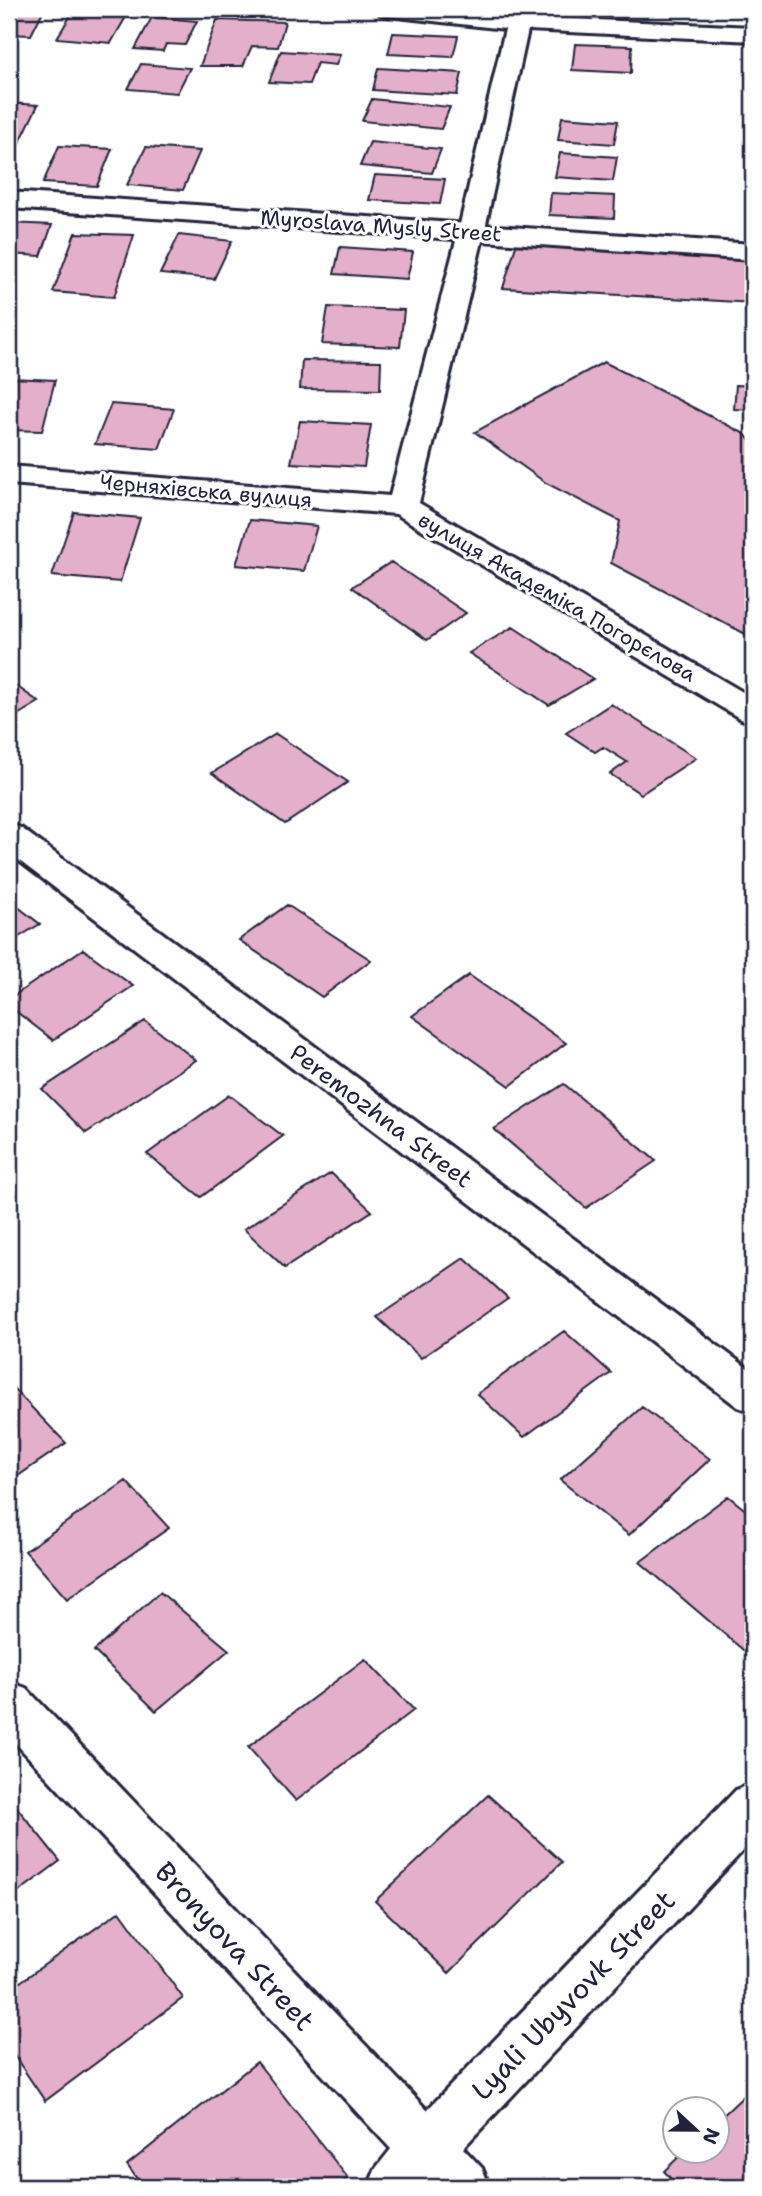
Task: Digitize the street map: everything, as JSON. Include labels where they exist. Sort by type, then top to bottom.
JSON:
[{"type":"street","points":[[388,9],[753,34]]},
{"type":"street","name":"вулиця Академіка Погорєлова","points":[[519,16],[471,233],[403,506],[753,712]]},
{"type":"street","name":"Myroslava Mysly Street","points":[[9,200],[753,251]]},
{"type":"street","name":"Черняхівська вулиця","points":[[9,475],[403,506]]},
{"type":"street","name":"Peremozhna Street","points":[[9,836],[753,1395]]},
{"type":"street","name":"Bronyova Street","points":[[9,1703],[410,2169],[463,2187]]},
{"type":"street","name":"Lyali Ubyvovk Street","points":[[410,2169],[753,1806]]},
{"type":"building","points":[[9,9],[44,9],[31,35],[9,34]]},
{"type":"building","points":[[74,10],[127,15],[111,43],[57,38]]},
{"type":"building","points":[[152,17],[197,21],[185,45],[166,44],[163,51],[135,49]]},
{"type":"building","points":[[217,20],[285,22],[278,47],[252,46],[243,66],[200,66]]},
{"type":"building","points":[[393,33],[458,36],[453,57],[388,54]]},
{"type":"building","points":[[575,44],[632,46],[631,73],[572,70]]},
{"type":"building","points":[[281,51],[340,55],[336,65],[317,63],[309,84],[269,82]]},
{"type":"building","points":[[141,64],[190,68],[177,93],[128,89]]},
{"type":"building","points":[[378,68],[462,73],[457,95],[373,90]]},
{"type":"building","points":[[372,99],[450,107],[441,129],[362,121]]},
{"type":"building","points":[[9,103],[38,105],[20,142],[9,141]]},
{"type":"building","points":[[562,117],[618,121],[614,144],[558,140]]},
{"type":"building","points":[[370,142],[441,149],[432,173],[360,166]]},
{"type":"building","points":[[59,146],[112,149],[97,186],[43,183]]},
{"type":"building","points":[[146,147],[200,151],[183,190],[127,185]]},
{"type":"building","points":[[560,153],[617,157],[613,181],[555,177]]},
{"type":"building","points":[[375,175],[445,179],[440,204],[369,200]]},
{"type":"building","points":[[551,193],[615,196],[614,218],[549,215]]},
{"type":"building","points":[[9,223],[52,225],[41,256],[9,254]]},
{"type":"building","points":[[75,233],[134,235],[114,297],[53,292]]},
{"type":"building","points":[[179,235],[232,241],[214,279],[160,274]]},
{"type":"building","points":[[519,236],[753,252],[753,303],[503,288]]},
{"type":"building","points":[[340,247],[413,252],[407,279],[334,274]]},
{"type":"building","points":[[328,307],[404,310],[400,347],[322,344]]},
{"type":"building","points":[[302,360],[381,361],[380,390],[300,389]]},
{"type":"building","points":[[604,362],[745,434],[753,445],[753,638],[611,563],[620,521],[546,483],[475,432]]},
{"type":"building","points":[[9,378],[55,380],[42,431],[9,430]]},
{"type":"building","points":[[736,385],[753,386],[753,410],[734,409]]},
{"type":"building","points":[[111,404],[174,409],[159,449],[95,444]]},
{"type":"building","points":[[300,421],[371,425],[364,467],[291,463]]},
{"type":"building","points":[[74,512],[140,518],[120,582],[52,576]]},
{"type":"building","points":[[250,520],[317,526],[304,571],[236,565]]},
{"type":"building","points":[[391,562],[466,613],[427,640],[352,587]]},
{"type":"building","points":[[513,627],[593,679],[549,705],[469,653]]},
{"type":"building","points":[[9,681],[39,702],[9,720]]},
{"type":"building","points":[[611,704],[696,758],[641,794],[610,774],[627,762],[603,747],[595,752],[566,733]]},
{"type":"building","points":[[276,734],[348,782],[285,824],[212,773]]},
{"type":"building","points":[[9,900],[40,924],[9,943]]},
{"type":"building","points":[[287,905],[371,960],[322,997],[239,940]]},
{"type":"building","points":[[83,949],[133,986],[53,1040],[9,1006],[9,999]]},
{"type":"building","points":[[469,975],[566,1043],[510,1086],[412,1016]]},
{"type":"building","points":[[145,1021],[196,1060],[86,1133],[42,1089]]},
{"type":"building","points":[[564,1084],[656,1161],[586,1208],[494,1129]]},
{"type":"building","points":[[229,1095],[283,1136],[201,1197],[147,1154]]},
{"type":"building","points":[[331,1173],[372,1211],[285,1268],[244,1229]]},
{"type":"building","points":[[464,1258],[508,1298],[421,1358],[377,1317]]},
{"type":"building","points":[[564,1331],[611,1373],[524,1437],[477,1394]]},
{"type":"building","points":[[12,1387],[66,1443],[9,1482],[9,1389]]},
{"type":"building","points":[[642,1407],[710,1459],[629,1535],[560,1480]]},
{"type":"building","points":[[126,1481],[169,1528],[67,1599],[25,1551]]},
{"type":"building","points":[[728,1496],[753,1516],[753,1642],[743,1650],[640,1562]]},
{"type":"building","points":[[160,1592],[229,1650],[156,1711],[94,1651]]},
{"type":"building","points":[[365,1659],[414,1710],[296,1801],[248,1747]]},
{"type":"building","points":[[488,1795],[562,1862],[449,1973],[375,1901]]},
{"type":"building","points":[[15,1805],[60,1861],[9,1899],[9,1809]]},
{"type":"building","points":[[120,1911],[183,1998],[45,2101],[9,2048],[9,1990]]},
{"type":"building","points":[[257,2062],[348,2178],[337,2187],[143,2187],[127,2165]]},
{"type":"building","points":[[753,2087],[753,2187],[678,2187],[664,2171],[671,2164],[730,2164],[730,2109]]}]
